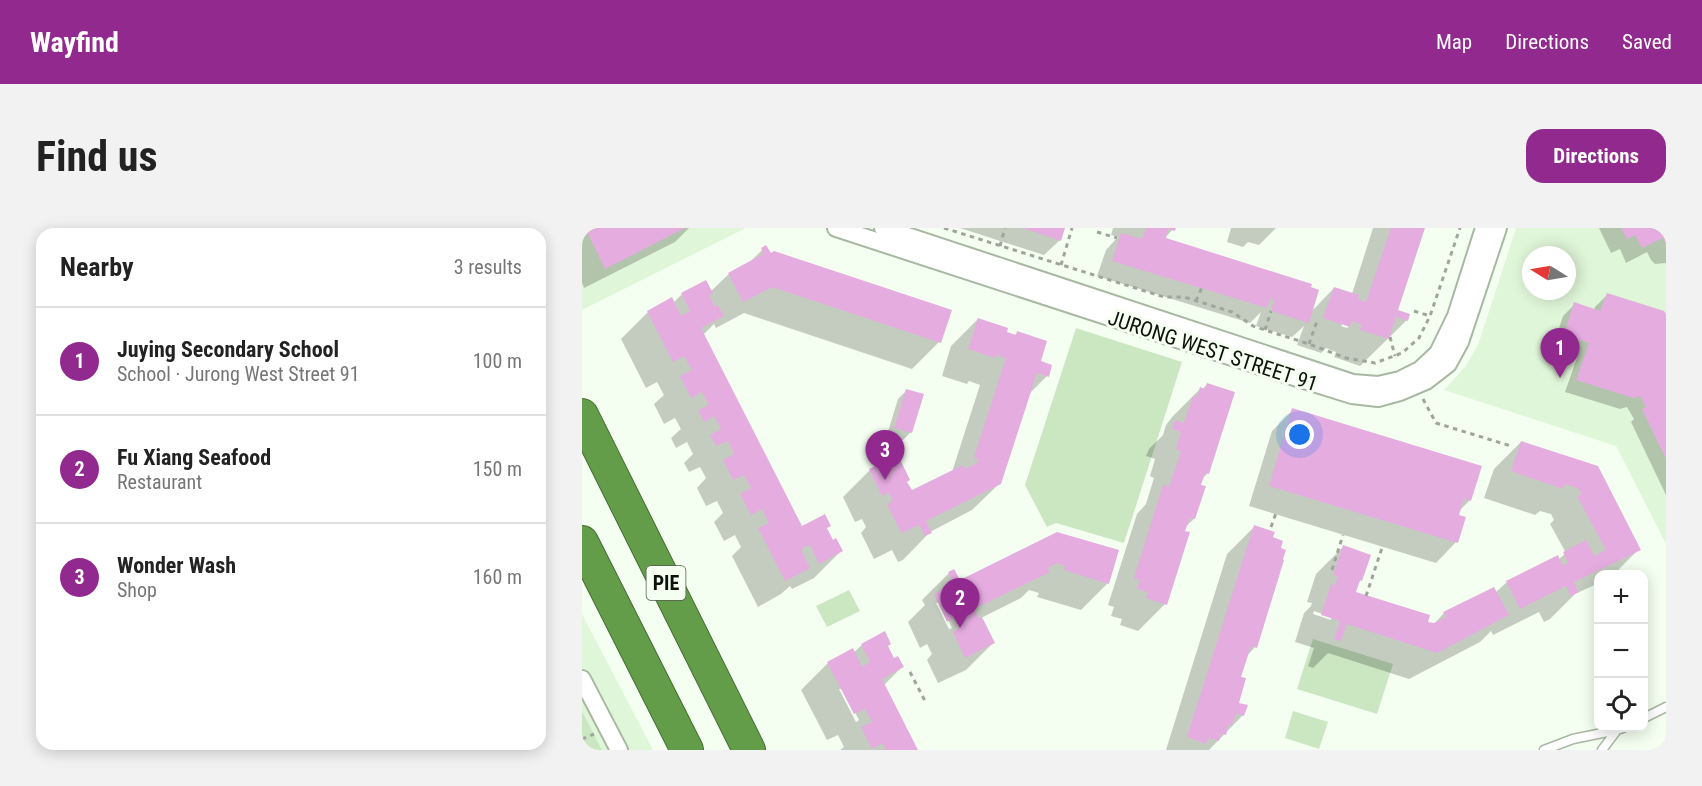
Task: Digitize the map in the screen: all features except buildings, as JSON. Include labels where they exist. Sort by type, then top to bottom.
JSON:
[{"type":"highway","name":"PIE","points":[[582,416],[748,750]]},
{"type":"highway","name":"PIE","points":[[582,421],[748,750]]},
{"type":"highway","name":"PIE","points":[[582,542],[687,750]]},
{"type":"street","name":"JURONG WEST STREET 91","points":[[836,228],[1310,382],[1352,395],[1378,398],[1426,381],[1448,364],[1460,342],[1498,228]]},
{"type":"street","name":"JURONG WEST STREET 91","points":[[883,228],[1353,383],[1378,385],[1400,380],[1420,370],[1438,353],[1456,316],[1484,228]]},
{"type":"street","points":[[582,679],[619,750]]},
{"type":"lane","points":[[1648,716],[1666,707]]},
{"type":"lane","points":[[1544,750],[1573,739],[1606,732]]},
{"type":"lane","points":[[1602,750],[1617,732]]},
{"type":"path","points":[[944,228],[1164,297],[1184,297],[1232,312],[1265,330],[1346,358],[1375,363],[1402,353],[1419,338],[1430,316],[1460,228]]},
{"type":"path","points":[[1000,246],[1005,228]]},
{"type":"path","points":[[1061,266],[1072,228]]},
{"type":"path","points":[[1097,232],[1117,238]]},
{"type":"path","points":[[1196,301],[1203,285]]},
{"type":"path","points":[[1265,330],[1271,311]]},
{"type":"path","points":[[1414,311],[1430,316]]},
{"type":"path","points":[[1309,344],[1317,321]]},
{"type":"path","points":[[1390,337],[1395,356]]},
{"type":"path","points":[[1422,397],[1436,423],[1511,446]]},
{"type":"path","points":[[1271,527],[1276,513]]},
{"type":"path","points":[[1332,570],[1343,535]]},
{"type":"path","points":[[1366,596],[1382,548]]},
{"type":"path","points":[[910,672],[925,701]]},
{"type":"path","points":[[582,739],[597,733]]},
{"type":"shaded area","points":[[582,228],[746,228],[582,310]]},
{"type":"shaded area","points":[[1516,228],[1666,228],[1666,544],[1616,446],[1444,390],[1465,367],[1478,345]]},
{"type":"shaded area","points":[[1076,328],[1182,362],[1124,543],[1056,523],[1047,527],[1025,485]]},
{"type":"shaded area","points":[[849,590],[860,611],[827,627],[816,606]]},
{"type":"shaded area","points":[[582,614],[653,750],[582,750]]},
{"type":"shaded area","points":[[1313,639],[1393,664],[1377,714],[1297,689]]},
{"type":"shaded area","points":[[582,711],[602,750],[582,750]]},
{"type":"shaded area","points":[[1293,711],[1328,722],[1319,749],[1285,738]]},
{"type":"place","name":"Juying Secondary School","points":[[1560,378]]},
{"type":"place","name":"Wonder Wash","points":[[885,480]]},
{"type":"place","name":"Fu Xiang Seafood","points":[[960,628]]}]
